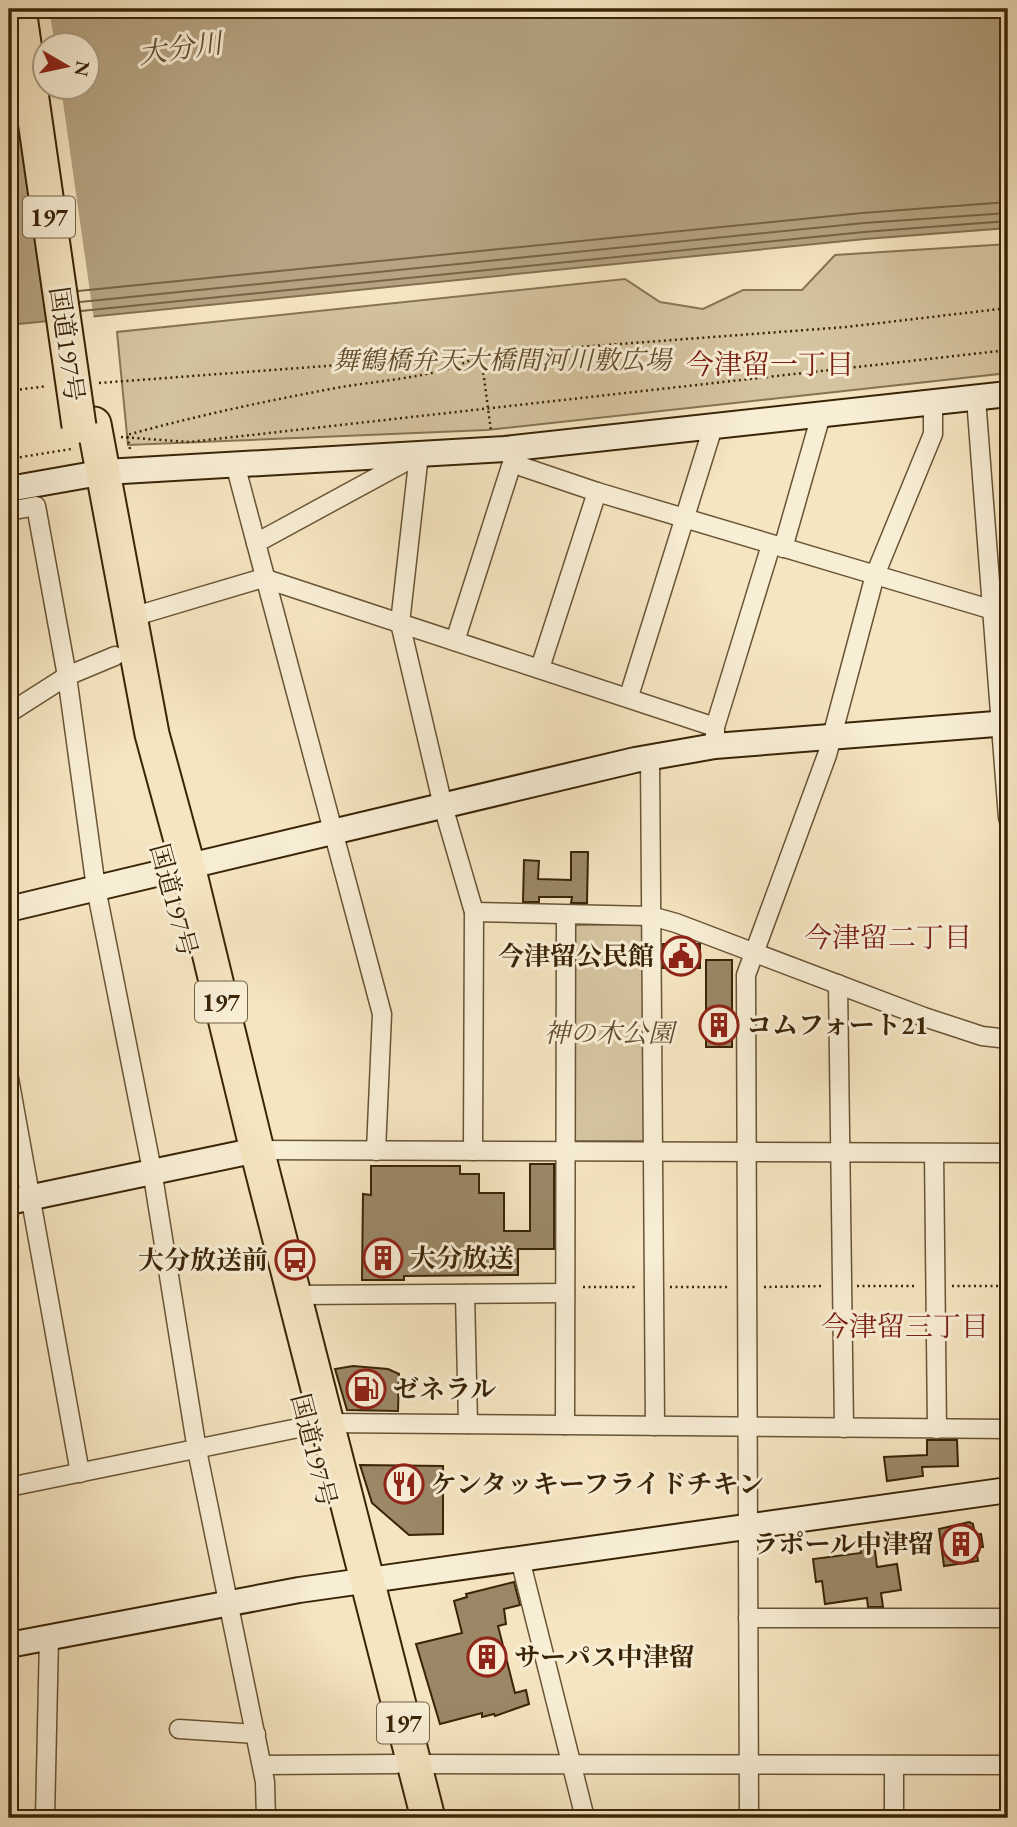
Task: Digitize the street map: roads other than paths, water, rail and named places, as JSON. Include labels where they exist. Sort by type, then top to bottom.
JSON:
[{"type":"highway","name":"国道197号","points":[[19,9],[87,425],[109,472],[177,870]]},
{"type":"highway","name":"国道197号","points":[[35,9],[38,32]]},
{"type":"highway","name":"国道197号","points":[[48,102],[87,425]]},
{"type":"highway","name":"国道197号","points":[[109,472],[115,656],[177,870],[356,1582],[405,1764],[428,1818]]},
{"type":"highway","name":"国道197号","points":[[248,1151],[295,1294],[318,1425]]},
{"type":"highway","name":"国道197号","points":[[405,1764],[410,1818]]},
{"type":"street","points":[[9,489],[109,472],[419,454],[504,453],[1008,394]]},
{"type":"street","points":[[976,398],[1005,723],[1008,818]]},
{"type":"street","points":[[749,1818],[746,975],[832,736],[875,575],[933,434],[933,403]]},
{"type":"street","points":[[715,736],[821,415]]},
{"type":"street","points":[[629,696],[713,427]]},
{"type":"street","points":[[504,453],[523,467],[597,492],[993,610]]},
{"type":"street","points":[[455,640],[504,453]]},
{"type":"street","points":[[256,543],[419,454]]},
{"type":"street","points":[[419,454],[400,623],[443,806],[474,912],[473,1151]]},
{"type":"street","points":[[234,464],[382,1014],[376,1151]]},
{"type":"street","points":[[540,668],[597,492]]},
{"type":"street","points":[[9,511],[36,506],[67,676],[96,888],[152,1170],[197,1450],[262,1765],[266,1788],[265,1818]]},
{"type":"street","points":[[132,617],[263,578],[629,696],[715,736]]},
{"type":"street","points":[[9,713],[67,676],[115,656]]},
{"type":"street","points":[[9,909],[650,757],[715,736],[832,736],[1005,723]]},
{"type":"street","points":[[650,757],[654,1426]]},
{"type":"street","points":[[474,912],[652,916],[982,1036],[1008,1039]]},
{"type":"street","points":[[565,1425],[566,915]]},
{"type":"street","points":[[838,984],[844,1428]]},
{"type":"street","points":[[9,1078],[21,1199],[80,1473]]},
{"type":"street","points":[[21,1199],[248,1151],[1008,1153]]},
{"type":"street","points":[[934,1153],[937,1429]]},
{"type":"street","points":[[295,1294],[465,1294],[566,1290]]},
{"type":"street","points":[[465,1294],[468,1424]]},
{"type":"street","points":[[9,1487],[318,1425],[1008,1429]]},
{"type":"street","points":[[9,1646],[356,1582],[1008,1490]]},
{"type":"street","points":[[520,1559],[585,1818]]},
{"type":"street","points":[[748,1618],[1008,1618]]},
{"type":"street","points":[[45,1818],[49,1638]]},
{"type":"street","points":[[179,1729],[256,1734]]},
{"type":"street","points":[[262,1765],[1008,1765]]},
{"type":"street","points":[[894,1765],[894,1818]]},
{"type":"water","name":"大分川","points":[[9,9],[1008,9],[1008,228],[865,239],[9,325]]},
{"type":"place","name":"今津留公民館","points":[[681,956]]},
{"type":"place","name":"コムフォート21","points":[[719,1025]]},
{"type":"place","name":"大分放送","points":[[383,1258]]},
{"type":"place","name":"大分放送前","points":[[295,1260]]},
{"type":"place","name":"ゼネラル","points":[[366,1389]]},
{"type":"place","name":"ケンタッキーフライドチキン","points":[[404,1484]]},
{"type":"place","name":"ラポール中津留","points":[[961,1544]]},
{"type":"place","name":"サーパス中津留","points":[[487,1657]]},
{"type":"district","name":"今津留一丁目","points":[[770,364]]},
{"type":"district","name":"今津留二丁目","points":[[888,937]]},
{"type":"district","name":"今津留三丁目","points":[[905,1326]]},
{"type":"park label","name":"舞鶴橋弁天大橋間河川敷広場","points":[[502,360]]},
{"type":"park label","name":"神の木公園","points":[[609,1033]]}]
